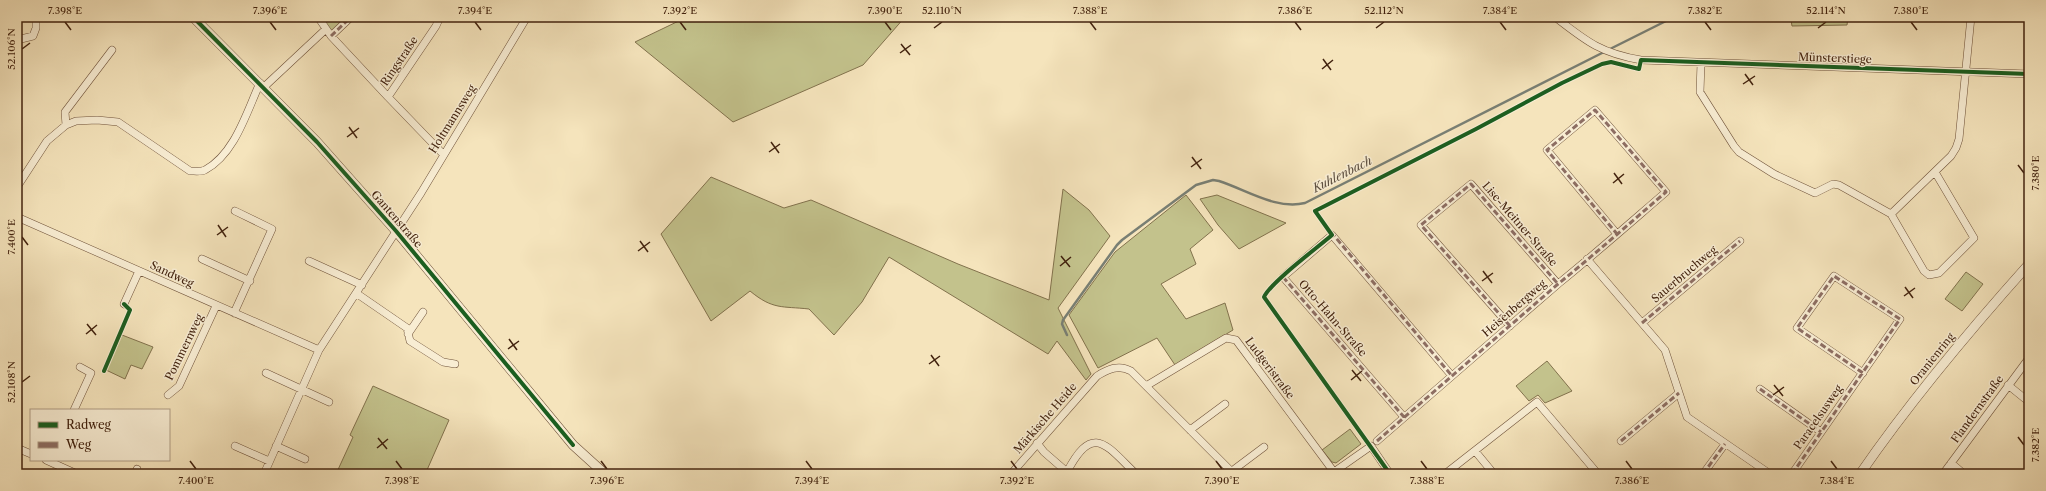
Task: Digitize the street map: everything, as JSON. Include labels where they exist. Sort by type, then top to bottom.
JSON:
[{"type":"street","points":[[17,40],[33,36],[36,28],[36,17]]},
{"type":"street","name":"Gantenstraße","points":[[193,17],[317,142],[396,231],[573,445],[604,474]]},
{"type":"street","name":"Ringstraße","points":[[319,17],[331,36],[443,154]]},
{"type":"street","points":[[331,36],[352,17]]},
{"type":"street","name":"Ringstraße","points":[[388,96],[436,26],[440,17]]},
{"type":"street","name":"Holtmannsweg","points":[[264,474],[319,350],[396,231],[527,17]]},
{"type":"street","name":"Münsterstiege","points":[[1554,17],[1599,48],[1611,54],[1648,61],[2029,74]]},
{"type":"street","points":[[1891,214],[1935,172],[1956,148],[1959,139],[1964,71],[1971,17]]},
{"type":"street","points":[[17,187],[47,141],[66,125],[76,121],[97,120],[118,122],[190,171],[204,171],[220,159],[235,138],[262,85],[326,29]]},
{"type":"street","points":[[66,125],[65,112],[112,50]]},
{"type":"street","points":[[1701,63],[1700,92],[1739,152],[1774,174],[1815,193],[1833,184],[1839,185],[1891,214],[1924,272],[1929,275],[1939,273],[1974,238],[1935,172]]},
{"type":"street","name":"Heisenbergweg","points":[[1378,441],[1666,192],[1595,110],[1547,150],[1617,234]]},
{"type":"street","name":"Lise-Meitner-Straße","points":[[1510,326],[1421,225],[1471,184],[1558,284]]},
{"type":"street","points":[[234,313],[250,281],[272,229],[235,211]]},
{"type":"street","name":"Sandweg","points":[[17,217],[216,306],[319,350]]},
{"type":"street","name":"Otto-Hahn-Straße","points":[[1404,418],[1283,277],[1332,235],[1452,376]]},
{"type":"street","name":"Sauerbruchweg","points":[[1642,323],[1740,241]]},
{"type":"street","points":[[202,259],[250,281]]},
{"type":"street","points":[[1587,260],[1665,350],[1687,417],[1770,474]]},
{"type":"street","points":[[309,261],[362,285]]},
{"type":"street","name":"Oranienring","points":[[1860,474],[1961,342],[2029,264]]},
{"type":"street","points":[[124,304],[139,271]]},
{"type":"street","name":"Paracelsusweg","points":[[1792,474],[1863,373],[1900,319],[1834,276],[1797,328],[1863,373]]},
{"type":"street","points":[[356,293],[407,328],[410,341],[444,362],[455,364]]},
{"type":"street","name":"Pommernweg","points":[[168,395],[179,386],[216,306]]},
{"type":"street","points":[[408,334],[423,312]]},
{"type":"street","name":"Ludgeristraße","points":[[1146,386],[1226,338],[1236,340],[1333,473],[1371,446],[1390,474]]},
{"type":"street","name":"Flandernstraße","points":[[1944,474],[2008,384],[2029,358]]},
{"type":"street","points":[[74,409],[91,373],[80,367]]},
{"type":"street","name":"Märkische Heide","points":[[1011,474],[1097,376],[1106,370],[1124,367],[1131,371],[1146,386]]},
{"type":"street","points":[[266,373],[329,402]]},
{"type":"street","points":[[2008,384],[2029,402]]},
{"type":"street","points":[[1146,386],[1233,473],[1264,447]]},
{"type":"street","points":[[1760,389],[1821,432]]},
{"type":"street","points":[[1622,441],[1679,392]]},
{"type":"street","points":[[1445,474],[1537,402],[1598,474]]},
{"type":"street","points":[[1190,430],[1225,404]]},
{"type":"street","points":[[1037,443],[1044,452],[1066,473],[1074,457],[1086,445],[1096,441],[1107,446],[1136,474]]},
{"type":"street","points":[[1704,474],[1725,444]]},
{"type":"street","points":[[235,446],[269,461]]},
{"type":"street","points":[[276,446],[305,459]]},
{"type":"street","points":[[17,457],[19,448],[30,454]]},
{"type":"street","points":[[1475,451],[1494,474]]},
{"type":"street","points":[[49,461],[77,474]]},
{"type":"street","points":[[1951,463],[1964,474]]},
{"type":"shaded area","points":[[349,17],[332,34],[321,18]]},
{"type":"shaded area","points":[[687,17],[905,17],[863,65],[733,122],[635,42]]},
{"type":"shaded area","points":[[1751,17],[1848,17],[1847,25],[1792,26],[1791,20],[1752,19]]},
{"type":"shaded area","points":[[711,177],[784,208],[811,200],[958,264],[1049,300],[1063,189],[1089,210],[1110,236],[1058,308],[1091,374],[1086,380],[1057,341],[1048,354],[889,257],[862,302],[834,335],[809,309],[778,306],[765,301],[750,291],[711,321],[661,234]]},
{"type":"shaded area","points":[[1186,195],[1213,230],[1190,249],[1196,264],[1161,284],[1186,319],[1225,303],[1233,330],[1175,365],[1157,338],[1098,368],[1069,315],[1115,252]]},
{"type":"shaded area","points":[[1217,195],[1286,223],[1239,249],[1218,225],[1200,199]]},
{"type":"shaded area","points":[[1966,272],[1983,284],[1962,311],[1945,299]]},
{"type":"shaded area","points":[[122,335],[153,347],[142,369],[131,365],[125,379],[106,370]]},
{"type":"shaded area","points":[[1547,361],[1572,391],[1545,403],[1538,395],[1529,401],[1516,386]]},
{"type":"shaded area","points":[[373,386],[449,420],[427,470],[435,474],[336,474],[353,437],[350,435]]},
{"type":"shaded area","points":[[1350,429],[1361,444],[1336,463],[1332,462],[1322,450]]},
{"type":"waterway","name":"Kuhlenbach","points":[[1608,50],[1674,17]]},
{"type":"waterway","name":"Kuhlenbach","points":[[1067,335],[1062,324],[1063,320],[1117,245],[1196,185],[1213,180],[1283,204],[1305,203],[1604,52]]},
{"type":"marked path","points":[[331,36],[351,17]]},
{"type":"marked path","points":[[1377,441],[1666,192],[1595,110],[1547,150],[1617,234]]},
{"type":"marked path","points":[[1510,326],[1421,225],[1471,184],[1558,284]]},
{"type":"marked path","points":[[1331,232],[1452,376]]},
{"type":"marked path","points":[[1642,323],[1740,241]]},
{"type":"marked path","points":[[1792,474],[1900,319],[1834,276],[1797,328],[1863,373]]},
{"type":"marked path","points":[[1283,277],[1404,417]]},
{"type":"marked path","points":[[1760,389],[1821,432]]},
{"type":"marked path","points":[[1621,441],[1679,393]]},
{"type":"marked path","points":[[1703,474],[1725,444]]},
{"type":"marked path","points":[[17,448],[20,449],[17,457]]},
{"type":"cycle path","points":[[193,17],[317,142],[396,231],[573,445]]},
{"type":"cycle path","points":[[1390,474],[1264,297],[1275,283],[1332,235],[1315,211],[1476,129],[1562,83],[1602,64],[1611,62],[1639,69],[1641,60],[2029,74]]},
{"type":"cycle path","points":[[104,371],[130,310],[124,304]]}]
